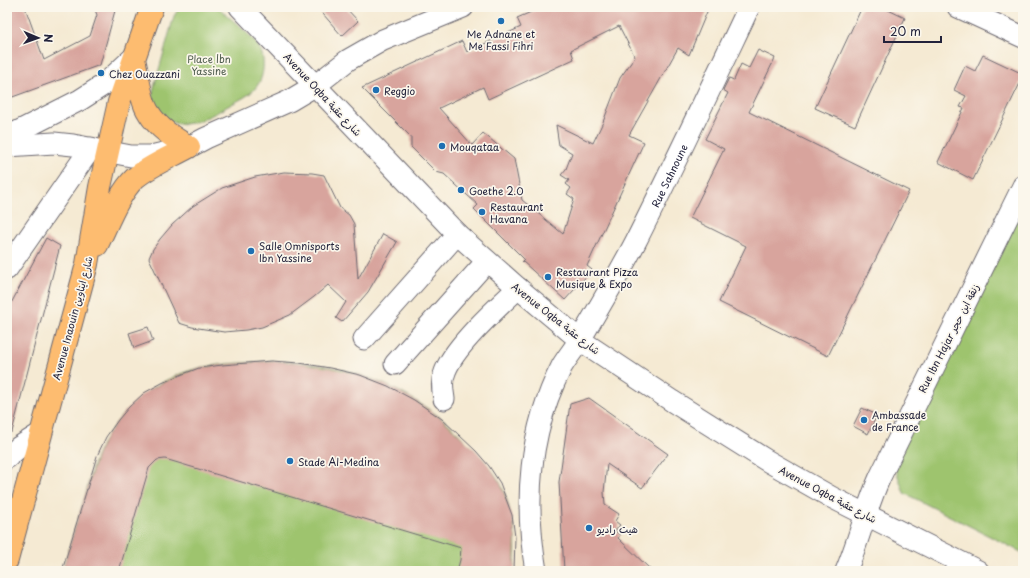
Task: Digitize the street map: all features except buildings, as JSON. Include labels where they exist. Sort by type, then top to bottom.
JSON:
[{"type":"main road","name":"Avenue Inaouin شارع ايناوين","points":[[7,560],[87,264],[94,218],[99,150],[119,102],[152,7]]},
{"type":"main road","points":[[87,264],[124,191],[135,179],[147,170],[189,147],[169,134],[148,112],[142,96],[134,57]]},
{"type":"street","name":"Avenue Oqba شارع عقبة","points":[[240,7],[457,234],[580,340],[672,401],[766,460],[831,497],[978,571]]},
{"type":"street","points":[[7,146],[54,143],[73,144],[131,156],[151,156],[189,147],[289,101],[316,85],[348,60],[383,40],[463,7]]},
{"type":"street","name":"Rue Sahnoune","points":[[536,571],[531,543],[529,494],[534,448],[552,388],[563,366],[580,340],[631,251],[749,7]]},
{"type":"street","points":[[963,8],[1023,38]]},
{"type":"street","points":[[7,137],[80,100],[105,84],[134,57]]},
{"type":"street","points":[[7,269],[99,150]]},
{"type":"street","name":"Rue Ibn Hajar زنقة ابن حجر","points":[[846,571],[852,558],[874,490],[1023,186]]},
{"type":"street","points":[[364,339],[457,234]]},
{"type":"street","points":[[395,364],[487,261]]},
{"type":"street","points":[[444,399],[442,387],[443,376],[454,355],[518,288]]},
{"type":"street","points":[[7,458],[19,447],[41,433]]},
{"type":"green space","name":"Place Ibn Yassine","points":[[180,7],[218,7],[258,46],[261,51],[263,64],[261,78],[248,95],[199,121],[182,124],[174,123],[167,119],[152,100],[153,91],[174,16]]},
{"type":"green space","points":[[1023,195],[1023,553],[904,493],[894,465]]},
{"type":"green space","name":"Stade Al-Medina","points":[[272,361],[328,367],[361,375],[382,383],[403,394],[422,405],[448,424],[485,462],[500,483],[507,499],[515,534],[513,571],[62,571],[97,455],[105,439],[125,411],[152,389],[166,380],[182,373],[217,365]]},
{"type":"place","name":"Me Adnane et Me Fassi Fihri","points":[[501,21]]},
{"type":"place","name":"Chez Ouazzani","points":[[101,73]]},
{"type":"place","name":"Reggio","points":[[376,90]]},
{"type":"place","name":"Mouqataa","points":[[442,146]]},
{"type":"place","name":"Goethe 2.0","points":[[461,190]]},
{"type":"place","name":"Restaurant Havana","points":[[482,212]]},
{"type":"place","name":"Salle Omnisports Ibn Yassine","points":[[251,251]]},
{"type":"place","name":"Restaurant Pizza Musique & Expo","points":[[548,277]]},
{"type":"place","name":"Ambassade de France","points":[[864,420]]},
{"type":"place","name":"Stade Al-Medina","points":[[290,461]]},
{"type":"place","name":"هيت راديو","points":[[589,528]]}]
